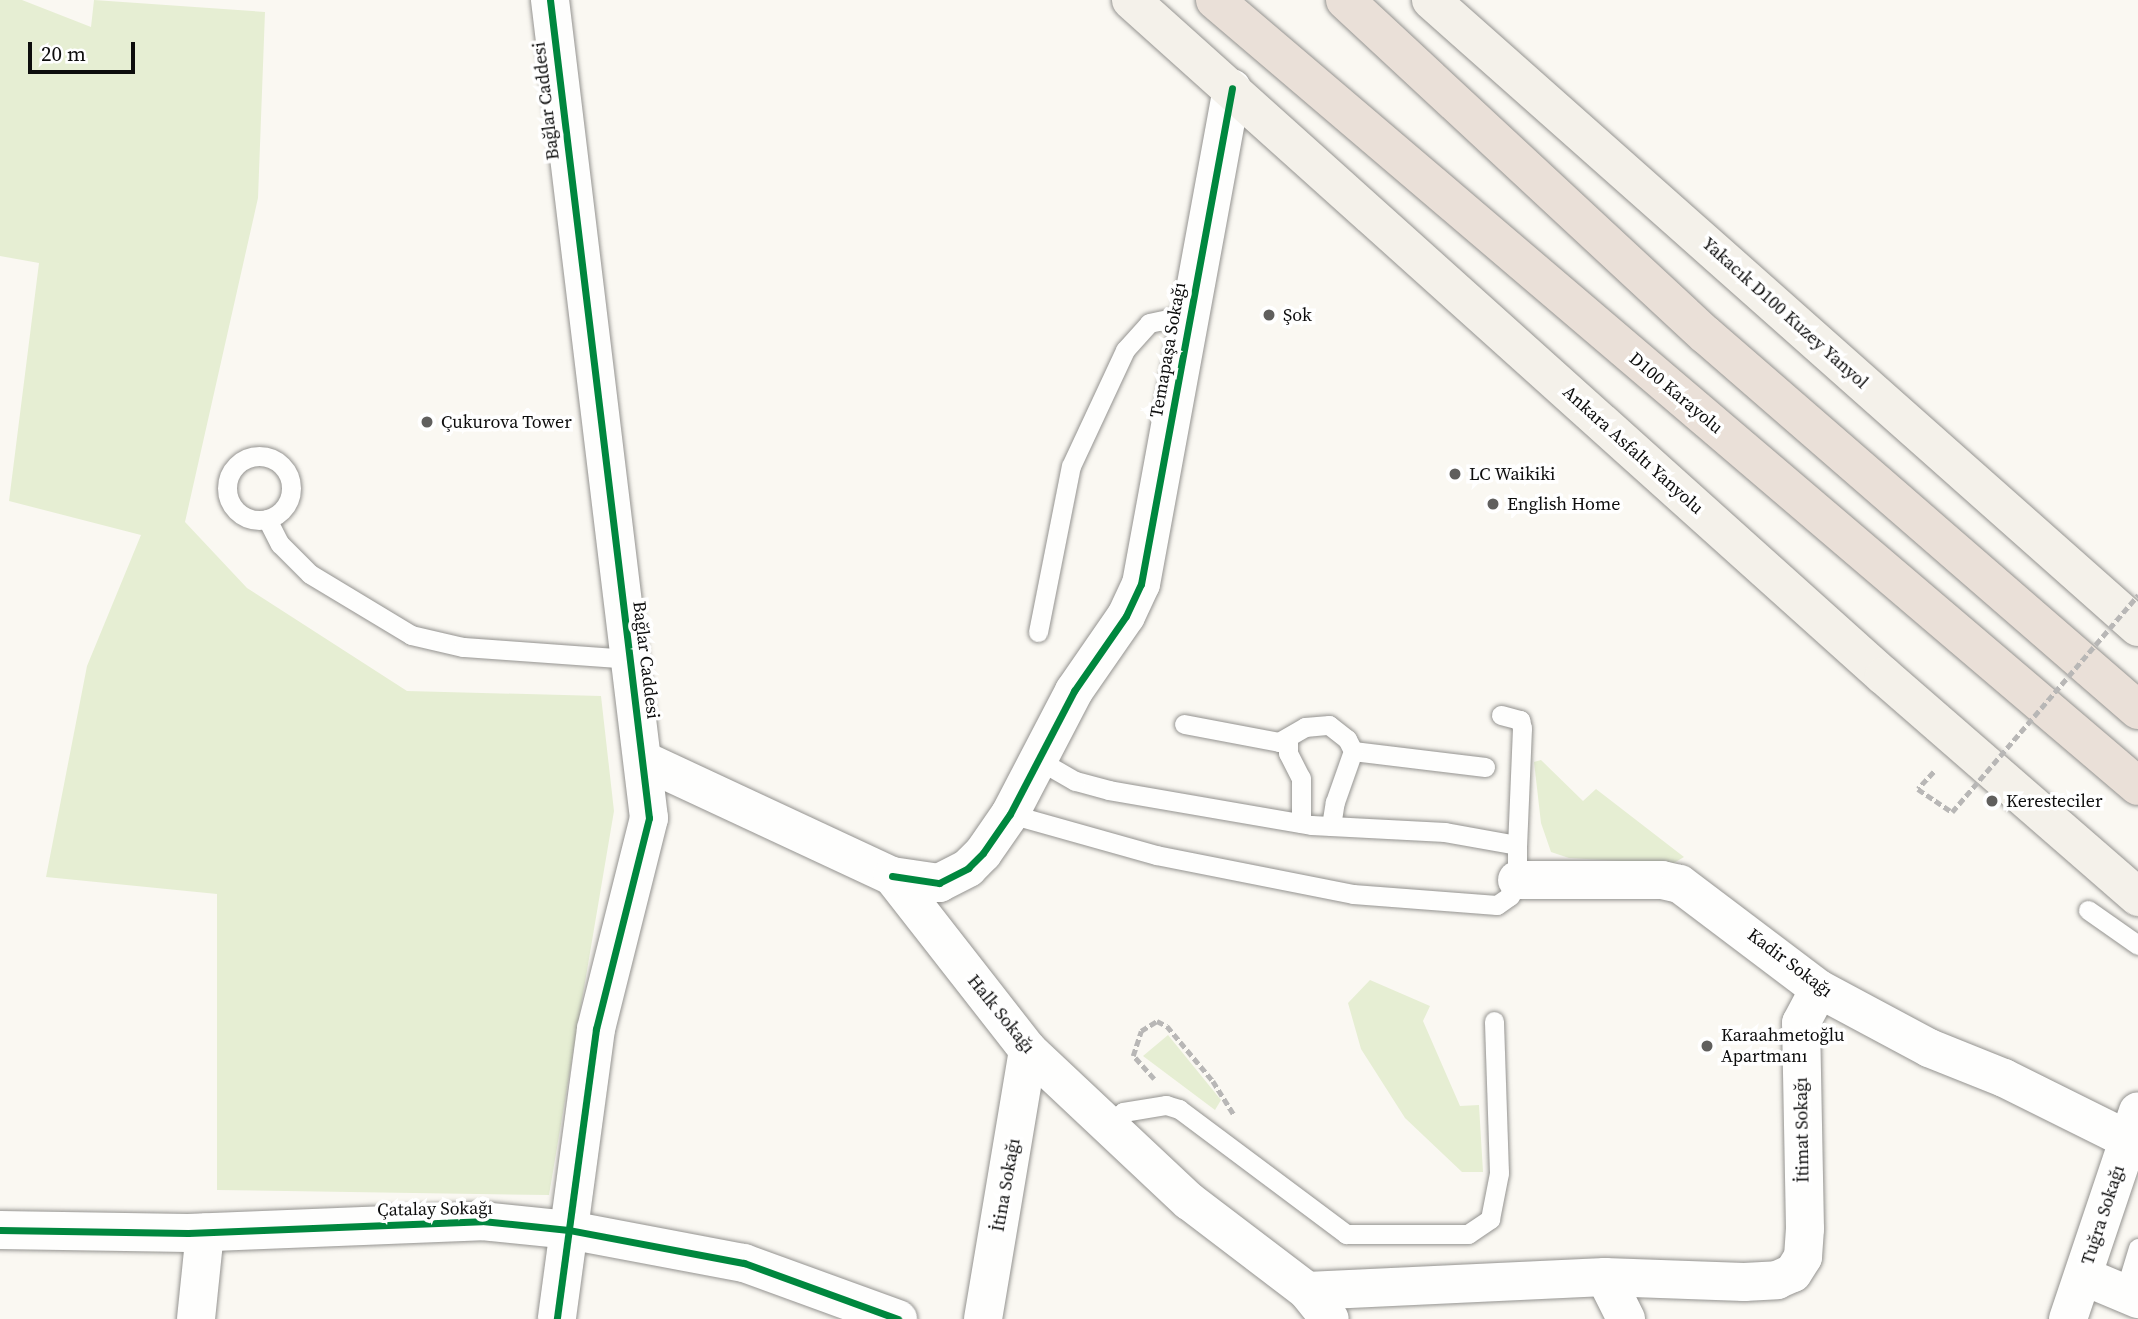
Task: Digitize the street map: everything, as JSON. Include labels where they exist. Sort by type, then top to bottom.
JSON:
[{"type":"highway","name":"D100 Karayolu","points":[[1215,0],[2138,786]]},
{"type":"highway","points":[[1345,0],[1706,335],[2138,710]]},
{"type":"main road","name":"Ankara Asfaltı Yanyolu","points":[[1132,0],[1884,676],[2138,897]]},
{"type":"main road","name":"Yakacık D100 Kuzey Yanyol","points":[[1431,0],[2138,626]]},
{"type":"street","name":"Bağlar Caddesi","points":[[550,0],[649,818],[596,1029],[557,1319]]},
{"type":"street","name":"Temapaşa Sokağı","points":[[892,876],[926,883],[951,878],[983,853],[1041,761],[1074,691],[1126,615],[1141,584],[1232,88]]},
{"type":"street","name":"Halk Sokağı","points":[[643,760],[892,876],[1028,1051],[1106,1127],[1319,1305]]},
{"type":"street","name":"Kadir Sokağı","points":[[1517,863],[1680,884],[1819,989],[1929,1048],[2133,1125]]},
{"type":"street","name":"İtimat Sokağı","points":[[1605,1278],[1744,1282],[1777,1280],[1793,1273],[1803,1257],[1805,1229],[1801,1023],[1819,989]]},
{"type":"street","name":"İtina Sokağı","points":[[983,1319],[1028,1051]]},
{"type":"street","name":"Tuğra Sokağı","points":[[2068,1319],[2133,1125]]},
{"type":"street","name":"Çatalay Sokağı","points":[[0,1230],[205,1232],[482,1221],[569,1230],[744,1263],[829,1290],[851,1312],[898,1319]]},
{"type":"street","points":[[196,1319],[205,1232]]},
{"type":"street","points":[[2083,1276],[2131,1296]]},
{"type":"street","points":[[1319,1305],[1605,1278],[1626,1319]]},
{"type":"lane","points":[[1038,632],[1071,466],[1125,350],[1149,323],[1191,314]]},
{"type":"lane","points":[[267,519],[280,544],[310,574],[411,635],[463,647],[630,659]]},
{"type":"lane","points":[[1010,814],[1156,855],[1353,894],[1497,905],[1510,896],[1517,863],[1522,728],[1520,720],[1501,715]]},
{"type":"lane","points":[[1184,724],[1268,741],[1288,740],[1305,727],[1329,725],[1347,739],[1353,751],[1335,802],[1331,826]]},
{"type":"lane","points":[[1288,740],[1288,753],[1301,778],[1301,823]]},
{"type":"lane","points":[[1353,751],[1485,767]]},
{"type":"lane","points":[[1041,761],[1075,781],[1109,790],[1301,823],[1445,832],[1517,863]]},
{"type":"lane","points":[[2088,910],[2138,945]]},
{"type":"lane","points":[[1106,1127],[1123,1112],[1166,1105],[1179,1109],[1354,1237],[1468,1234],[1479,1230],[1490,1220],[1499,1173],[1494,1021]]},
{"type":"lane","points":[[2131,1296],[2138,1248]]},
{"type":"path","points":[[1934,772],[1919,789],[1952,812],[2138,594]]},
{"type":"path","points":[[1166,1105],[1161,1088],[1133,1056],[1141,1031],[1157,1021],[1167,1026],[1231,1108],[1234,1129],[1224,1143]]},
{"type":"green space","points":[[0,0],[22,0],[91,27],[94,0],[265,12],[258,198],[185,522],[247,588],[407,691],[601,696],[614,811],[549,1195],[217,1190],[217,894],[46,877],[87,666],[141,535],[9,501],[39,263],[0,256]]},
{"type":"green space","points":[[1541,760],[1583,801],[1596,789],[1684,857],[1672,864],[1569,858],[1551,852],[1541,823],[1534,762]]},
{"type":"green space","points":[[1370,980],[1430,1006],[1423,1021],[1460,1106],[1479,1105],[1483,1172],[1462,1172],[1405,1118],[1361,1049],[1348,1003]]},
{"type":"green space","points":[[1168,1035],[1221,1100],[1215,1110],[1143,1056]]},
{"type":"cycle path","points":[[550,0],[649,818],[596,1029],[557,1319]]},
{"type":"cycle path","points":[[892,876],[939,883],[968,868],[983,853],[1010,814],[1074,691],[1126,616],[1141,584],[1232,88]]},
{"type":"cycle path","points":[[0,1230],[188,1233],[482,1221],[569,1230],[744,1263],[898,1319]]},
{"type":"place","name":"Şok","points":[[1269,315]]},
{"type":"place","name":"Çukurova Tower","points":[[427,422]]},
{"type":"place","name":"LC Waikiki","points":[[1455,474]]},
{"type":"place","name":"English Home","points":[[1493,504]]},
{"type":"place","name":"Keresteciler","points":[[1992,801]]},
{"type":"place","name":"Karaahmetoğlu Apartmanı","points":[[1707,1046]]}]
